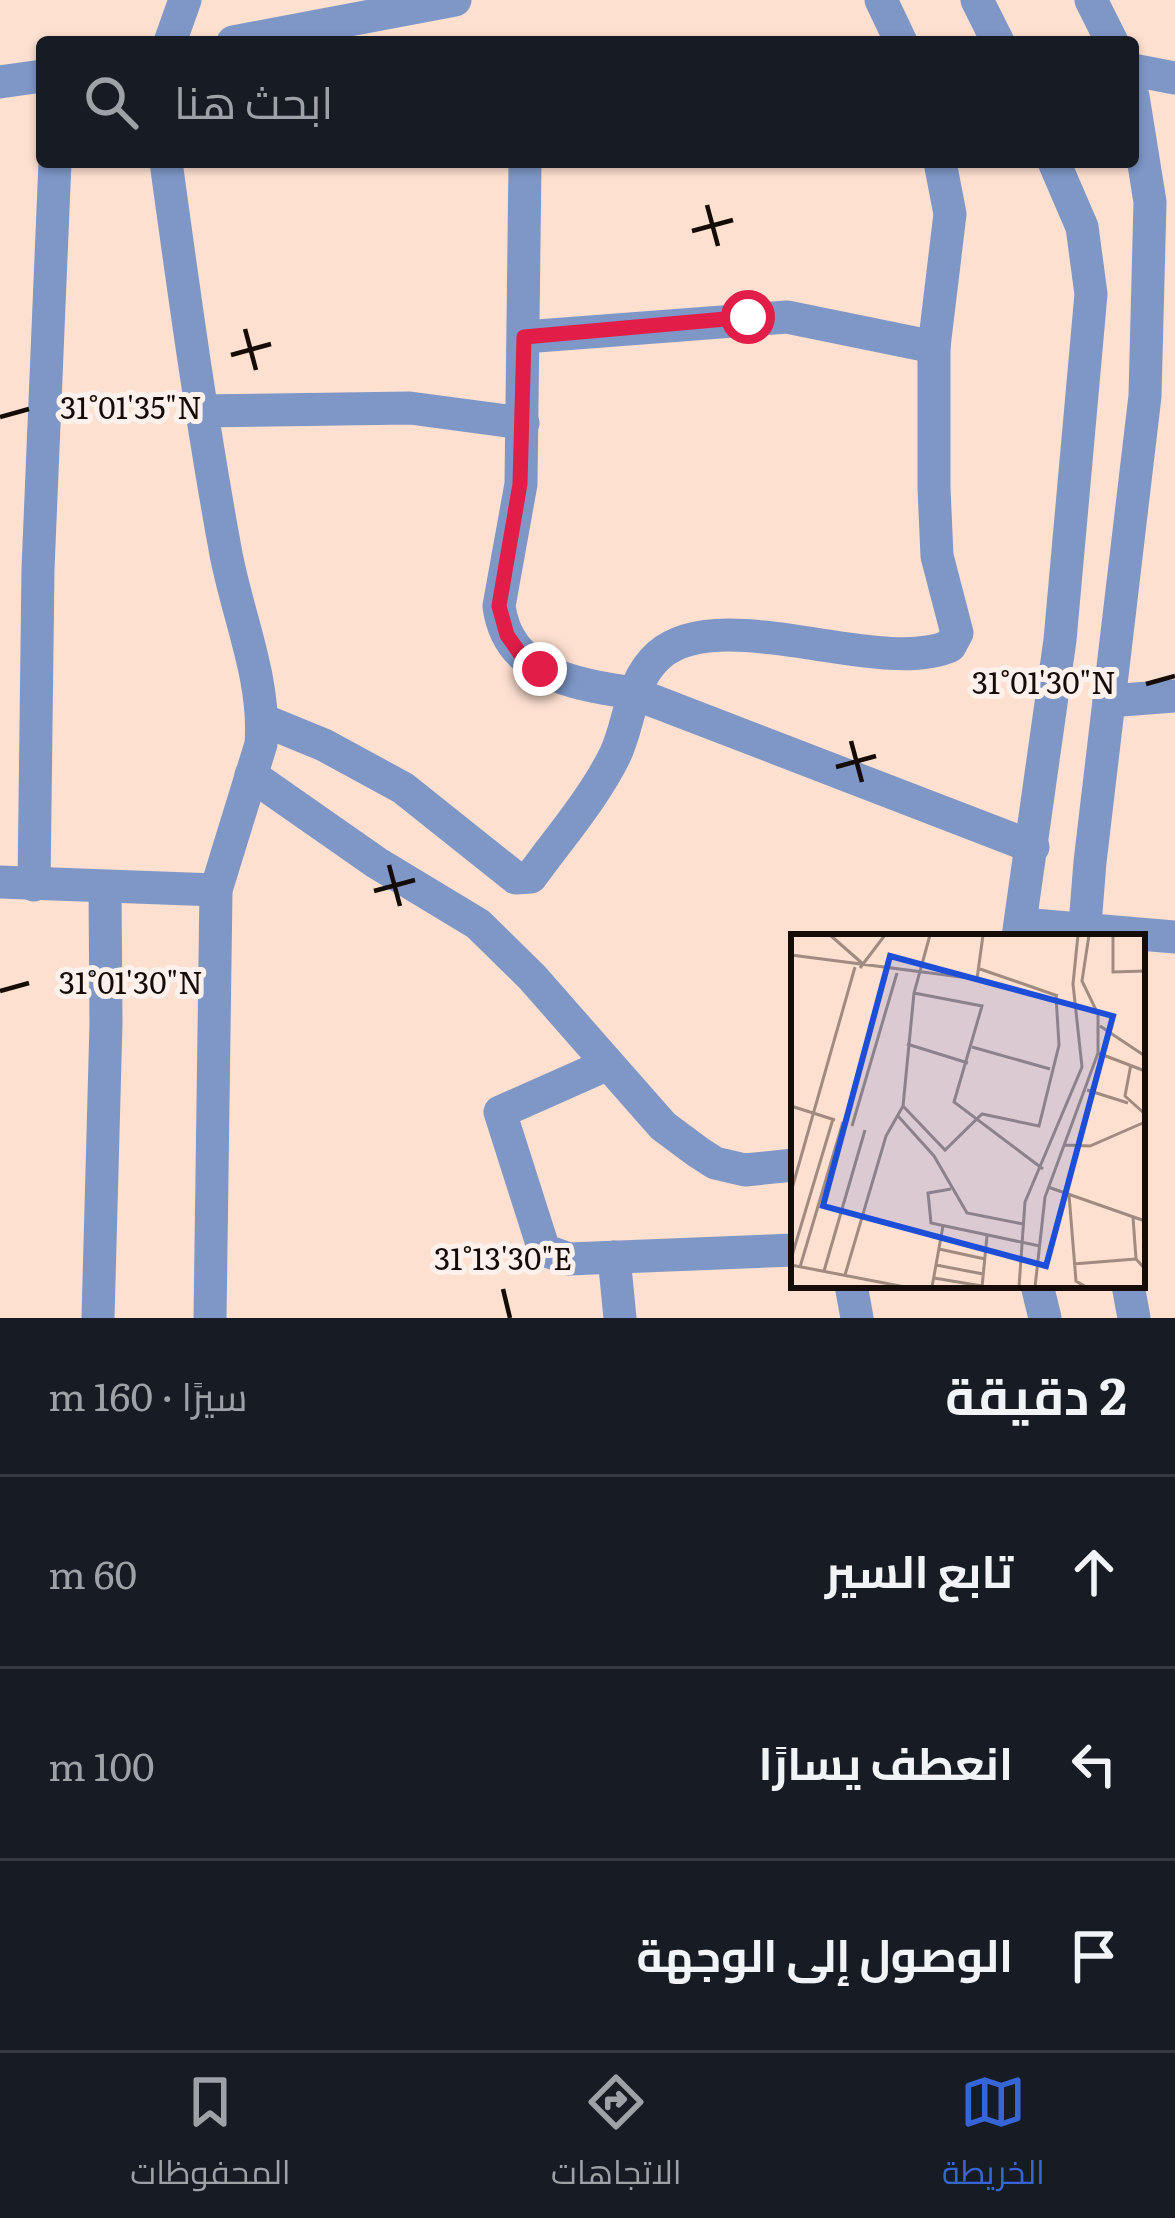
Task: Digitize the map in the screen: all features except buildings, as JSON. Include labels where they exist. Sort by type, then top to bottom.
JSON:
[{"type":"street","points":[[172,36],[185,0]]},
{"type":"street","points":[[265,36],[455,0]]},
{"type":"street","points":[[881,0],[898,36]]},
{"type":"street","points":[[977,0],[995,36]]},
{"type":"street","points":[[1091,0],[1109,36]]},
{"type":"street","points":[[1139,71],[1175,78]]},
{"type":"street","points":[[0,82],[36,77]]},
{"type":"street","points":[[1084,932],[1109,700],[1160,398],[1163,203],[1139,117]]},
{"type":"street","points":[[34,885],[38,569],[55,168]]},
{"type":"street","points":[[167,168],[200,410],[262,720],[251,775],[216,890],[210,1318]]},
{"type":"street","points":[[526,168],[520,484],[499,606],[501,623],[521,655],[570,683],[633,693],[1033,847]]},
{"type":"street","points":[[262,720],[324,745],[404,788],[516,878],[526,879],[604,775],[617,752],[633,693],[661,654],[701,639],[748,638],[926,653],[956,640],[938,556],[934,346],[950,214],[941,168]]},
{"type":"street","points":[[1057,168],[1082,227],[1091,294],[1060,640],[1020,931],[1120,934]]},
{"type":"street","points":[[524,337],[787,317],[934,346]]},
{"type":"street","points":[[200,410],[410,408],[523,423]]},
{"type":"street","points":[[1109,700],[1175,696]]},
{"type":"street","points":[[251,775],[377,863],[478,924],[532,977],[663,1126],[715,1163],[745,1170],[791,1165]]},
{"type":"street","points":[[0,882],[216,890]]},
{"type":"street","points":[[98,1318],[105,887]]},
{"type":"street","points":[[1145,935],[1175,937]]},
{"type":"street","points":[[606,1065],[500,1112],[544,1250],[568,1258],[791,1250]]},
{"type":"street","points":[[614,1257],[620,1318]]},
{"type":"street","points":[[852,1288],[857,1318]]},
{"type":"street","points":[[1037,1288],[1045,1318]]},
{"type":"street","points":[[1128,1288],[1133,1318]]},
{"type":"route","points":[[540,669],[521,655],[507,635],[499,606],[520,484],[524,337],[748,317]]}]
